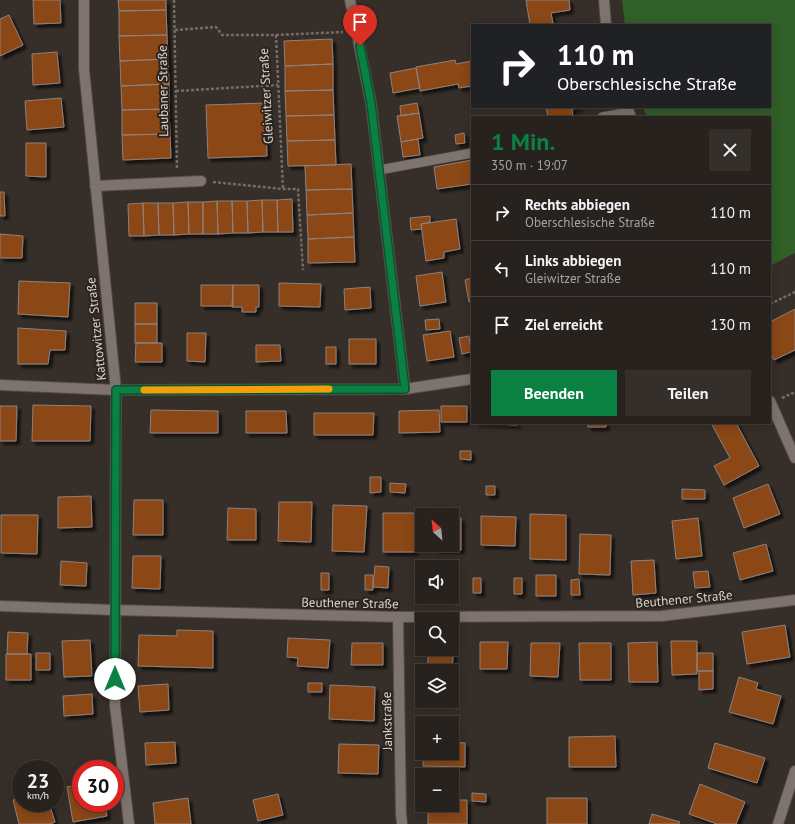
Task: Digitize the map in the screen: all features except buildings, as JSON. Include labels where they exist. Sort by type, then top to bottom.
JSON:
[{"type":"street","name":"Kattowitzer Straße","points":[[84,0],[84,69],[116,390],[115,706],[129,824]]},
{"type":"street","points":[[350,0],[358,32],[371,103],[405,389]]},
{"type":"street","points":[[604,0],[606,24]]},
{"type":"street","points":[[95,186],[201,181]]},
{"type":"street","points":[[0,386],[116,390],[405,389],[471,380]]},
{"type":"street","points":[[771,403],[795,458]]},
{"type":"street","name":"Beuthener Straße","points":[[0,606],[398,617],[662,616],[795,600]]},
{"type":"street","name":"Jankstraße","points":[[398,617],[402,824]]},
{"type":"street","points":[[778,824],[795,771]]},
{"type":"lane","points":[[607,116],[629,112]]},
{"type":"lane","points":[[379,170],[471,153]]},
{"type":"path","name":"Laubaner Straße","points":[[174,0],[177,182]]},
{"type":"path","points":[[175,30],[216,27],[222,35],[276,35]]},
{"type":"path","name":"Gleiwitzer Straße","points":[[283,189],[276,35],[358,32]]},
{"type":"path","points":[[176,91],[278,85]]},
{"type":"path","points":[[201,181],[283,189],[298,189],[303,270]]},
{"type":"path","points":[[771,304],[795,292]]},
{"type":"green space","points":[[622,0],[795,0],[795,253],[771,265],[771,116],[647,116],[643,108],[771,108],[771,24],[625,24]]},
{"type":"slow traffic","points":[[144,390],[329,389]]},
{"type":"route","points":[[115,679],[116,390],[405,389],[371,103],[360,46]]}]
